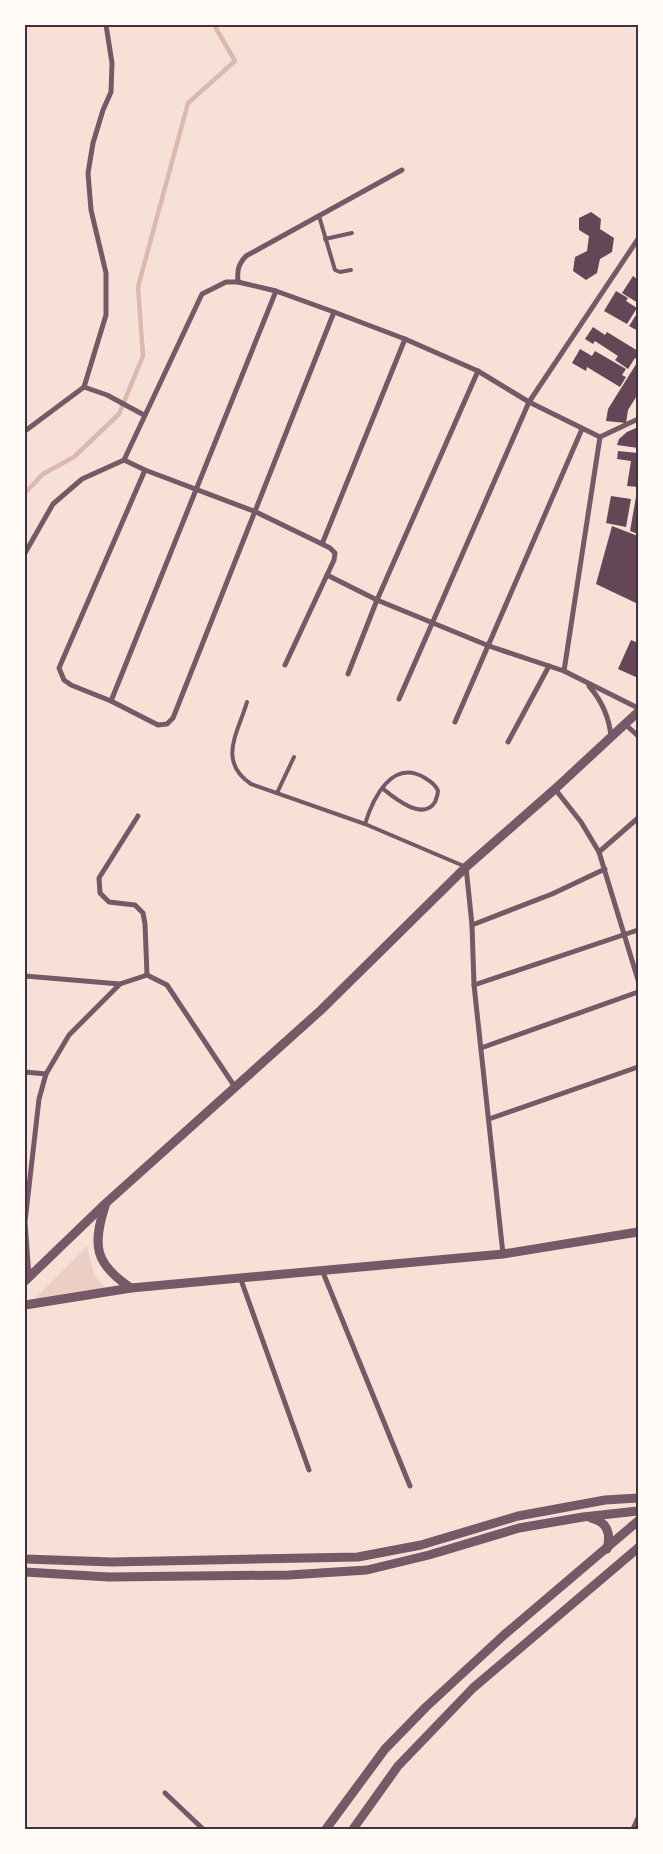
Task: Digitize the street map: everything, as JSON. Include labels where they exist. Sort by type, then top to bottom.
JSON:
[{"type":"street","points":[[25,431],[84,387],[106,315],[106,273],[92,210],[88,173],[93,143],[103,110],[111,92],[112,63],[106,25]]},
{"type":"street","points":[[238,282],[237,272],[239,264],[246,256],[402,170]]},
{"type":"street","points":[[399,699],[529,402],[638,239]]},
{"type":"street","points":[[25,552],[52,504],[82,479],[124,460],[202,294],[226,282],[238,282],[276,291],[405,340],[478,371],[529,402],[600,437],[638,419]]},
{"type":"street","points":[[111,701],[276,291]]},
{"type":"street","points":[[145,470],[59,668],[64,680],[158,725],[167,724],[173,718],[334,312]]},
{"type":"street","points":[[322,544],[405,340]]},
{"type":"street","points":[[348,674],[377,600],[478,371]]},
{"type":"street","points":[[84,387],[100,392],[144,415]]},
{"type":"street","points":[[455,722],[582,429]]},
{"type":"street","points":[[564,671],[600,437]]},
{"type":"street","points":[[124,460],[145,470],[256,512],[330,548],[335,553],[334,560],[285,665]]},
{"type":"street","points":[[326,575],[377,600],[489,646],[564,671],[638,708]]},
{"type":"street","points":[[508,742],[549,666]]},
{"type":"street","points":[[587,684],[599,698],[610,722],[612,737]]},
{"type":"street","points":[[27,1279],[106,1203],[321,1010],[466,867],[555,789],[638,712]]},
{"type":"street","points":[[625,724],[638,736]]},
{"type":"street","points":[[555,789],[581,822],[599,852],[638,980]]},
{"type":"street","points":[[138,816],[99,878],[100,894],[109,902],[135,905],[142,913],[145,924],[147,975]]},
{"type":"street","points":[[599,852],[638,818]]},
{"type":"street","points":[[466,867],[472,926],[474,985],[503,1254]]},
{"type":"street","points":[[472,926],[552,894],[605,869]]},
{"type":"street","points":[[474,985],[638,930]]},
{"type":"street","points":[[25,976],[120,984],[147,975],[167,986],[236,1087]]},
{"type":"street","points":[[27,1279],[25,1222],[39,1099],[46,1074],[69,1035],[120,984]]},
{"type":"street","points":[[481,1048],[638,992]]},
{"type":"street","points":[[489,1119],[638,1067]]},
{"type":"street","points":[[25,1072],[46,1074]]},
{"type":"street","points":[[106,1203],[98,1228],[98,1244],[104,1264],[109,1272],[131,1288]]},
{"type":"street","points":[[25,1305],[131,1288],[503,1254],[638,1232]]},
{"type":"street","points":[[321,1270],[410,1486]]},
{"type":"street","points":[[240,1277],[309,1470]]},
{"type":"street","points":[[25,1559],[112,1562],[358,1557],[421,1545],[518,1516],[605,1500],[638,1498]]},
{"type":"street","points":[[25,1572],[110,1577],[289,1575],[367,1570],[429,1555],[519,1528],[583,1517],[638,1511]]},
{"type":"street","points":[[583,1517],[601,1521],[608,1530],[610,1538],[606,1549]]},
{"type":"street","points":[[326,1829],[385,1748],[412,1721],[504,1635],[638,1521]]},
{"type":"street","points":[[353,1829],[398,1766],[473,1688],[638,1548]]},
{"type":"street","points":[[165,1793],[203,1829]]},
{"type":"street","points":[[633,1829],[638,1818]]},
{"type":"lane","points":[[319,216],[335,270],[340,272],[351,270]]},
{"type":"lane","points":[[325,239],[352,233]]},
{"type":"lane","points":[[247,702],[231,750],[235,768],[243,778],[251,784],[365,824],[466,867]]},
{"type":"lane","points":[[277,793],[294,757]]},
{"type":"lane","points":[[365,824],[370,809],[382,788],[398,774],[405,772],[419,774],[433,783],[438,792],[432,806],[422,810],[401,803],[382,788]]},
{"type":"shaded area","points":[[87,1246],[94,1275],[106,1289],[30,1303]]},
{"type":"building","points":[[591,212],[601,219],[600,229],[614,238],[612,252],[600,259],[597,273],[586,280],[573,271],[575,257],[587,251],[589,236],[579,230],[579,218]]},
{"type":"building","points":[[633,276],[638,280],[638,303],[622,293]]},
{"type":"building","points":[[616,291],[628,298],[626,301],[637,308],[627,324],[604,311]]},
{"type":"building","points":[[636,315],[638,316],[638,331],[629,326]]},
{"type":"building","points":[[593,327],[605,335],[607,332],[638,351],[637,359],[635,358],[628,369],[615,360],[618,356],[595,341],[593,344],[585,339]]},
{"type":"building","points":[[580,349],[592,356],[595,351],[626,369],[622,375],[626,377],[620,387],[587,367],[586,371],[572,363]]},
{"type":"building","points":[[638,361],[638,394],[628,410],[626,423],[606,421],[608,409]]},
{"type":"building","points":[[638,427],[638,448],[617,445],[619,439],[627,432]]},
{"type":"building","points":[[618,451],[638,453],[638,487],[627,486],[631,461],[617,459]]},
{"type":"building","points":[[638,491],[638,534],[630,531]]},
{"type":"building","points":[[611,496],[631,499],[626,527],[606,523]]},
{"type":"building","points":[[612,526],[638,536],[638,604],[596,584]]},
{"type":"building","points":[[631,640],[638,643],[638,678],[618,669]]},
{"type":"waterway","points":[[25,493],[43,474],[74,457],[119,414],[143,356],[138,287],[188,103],[235,61],[214,25]]}]
